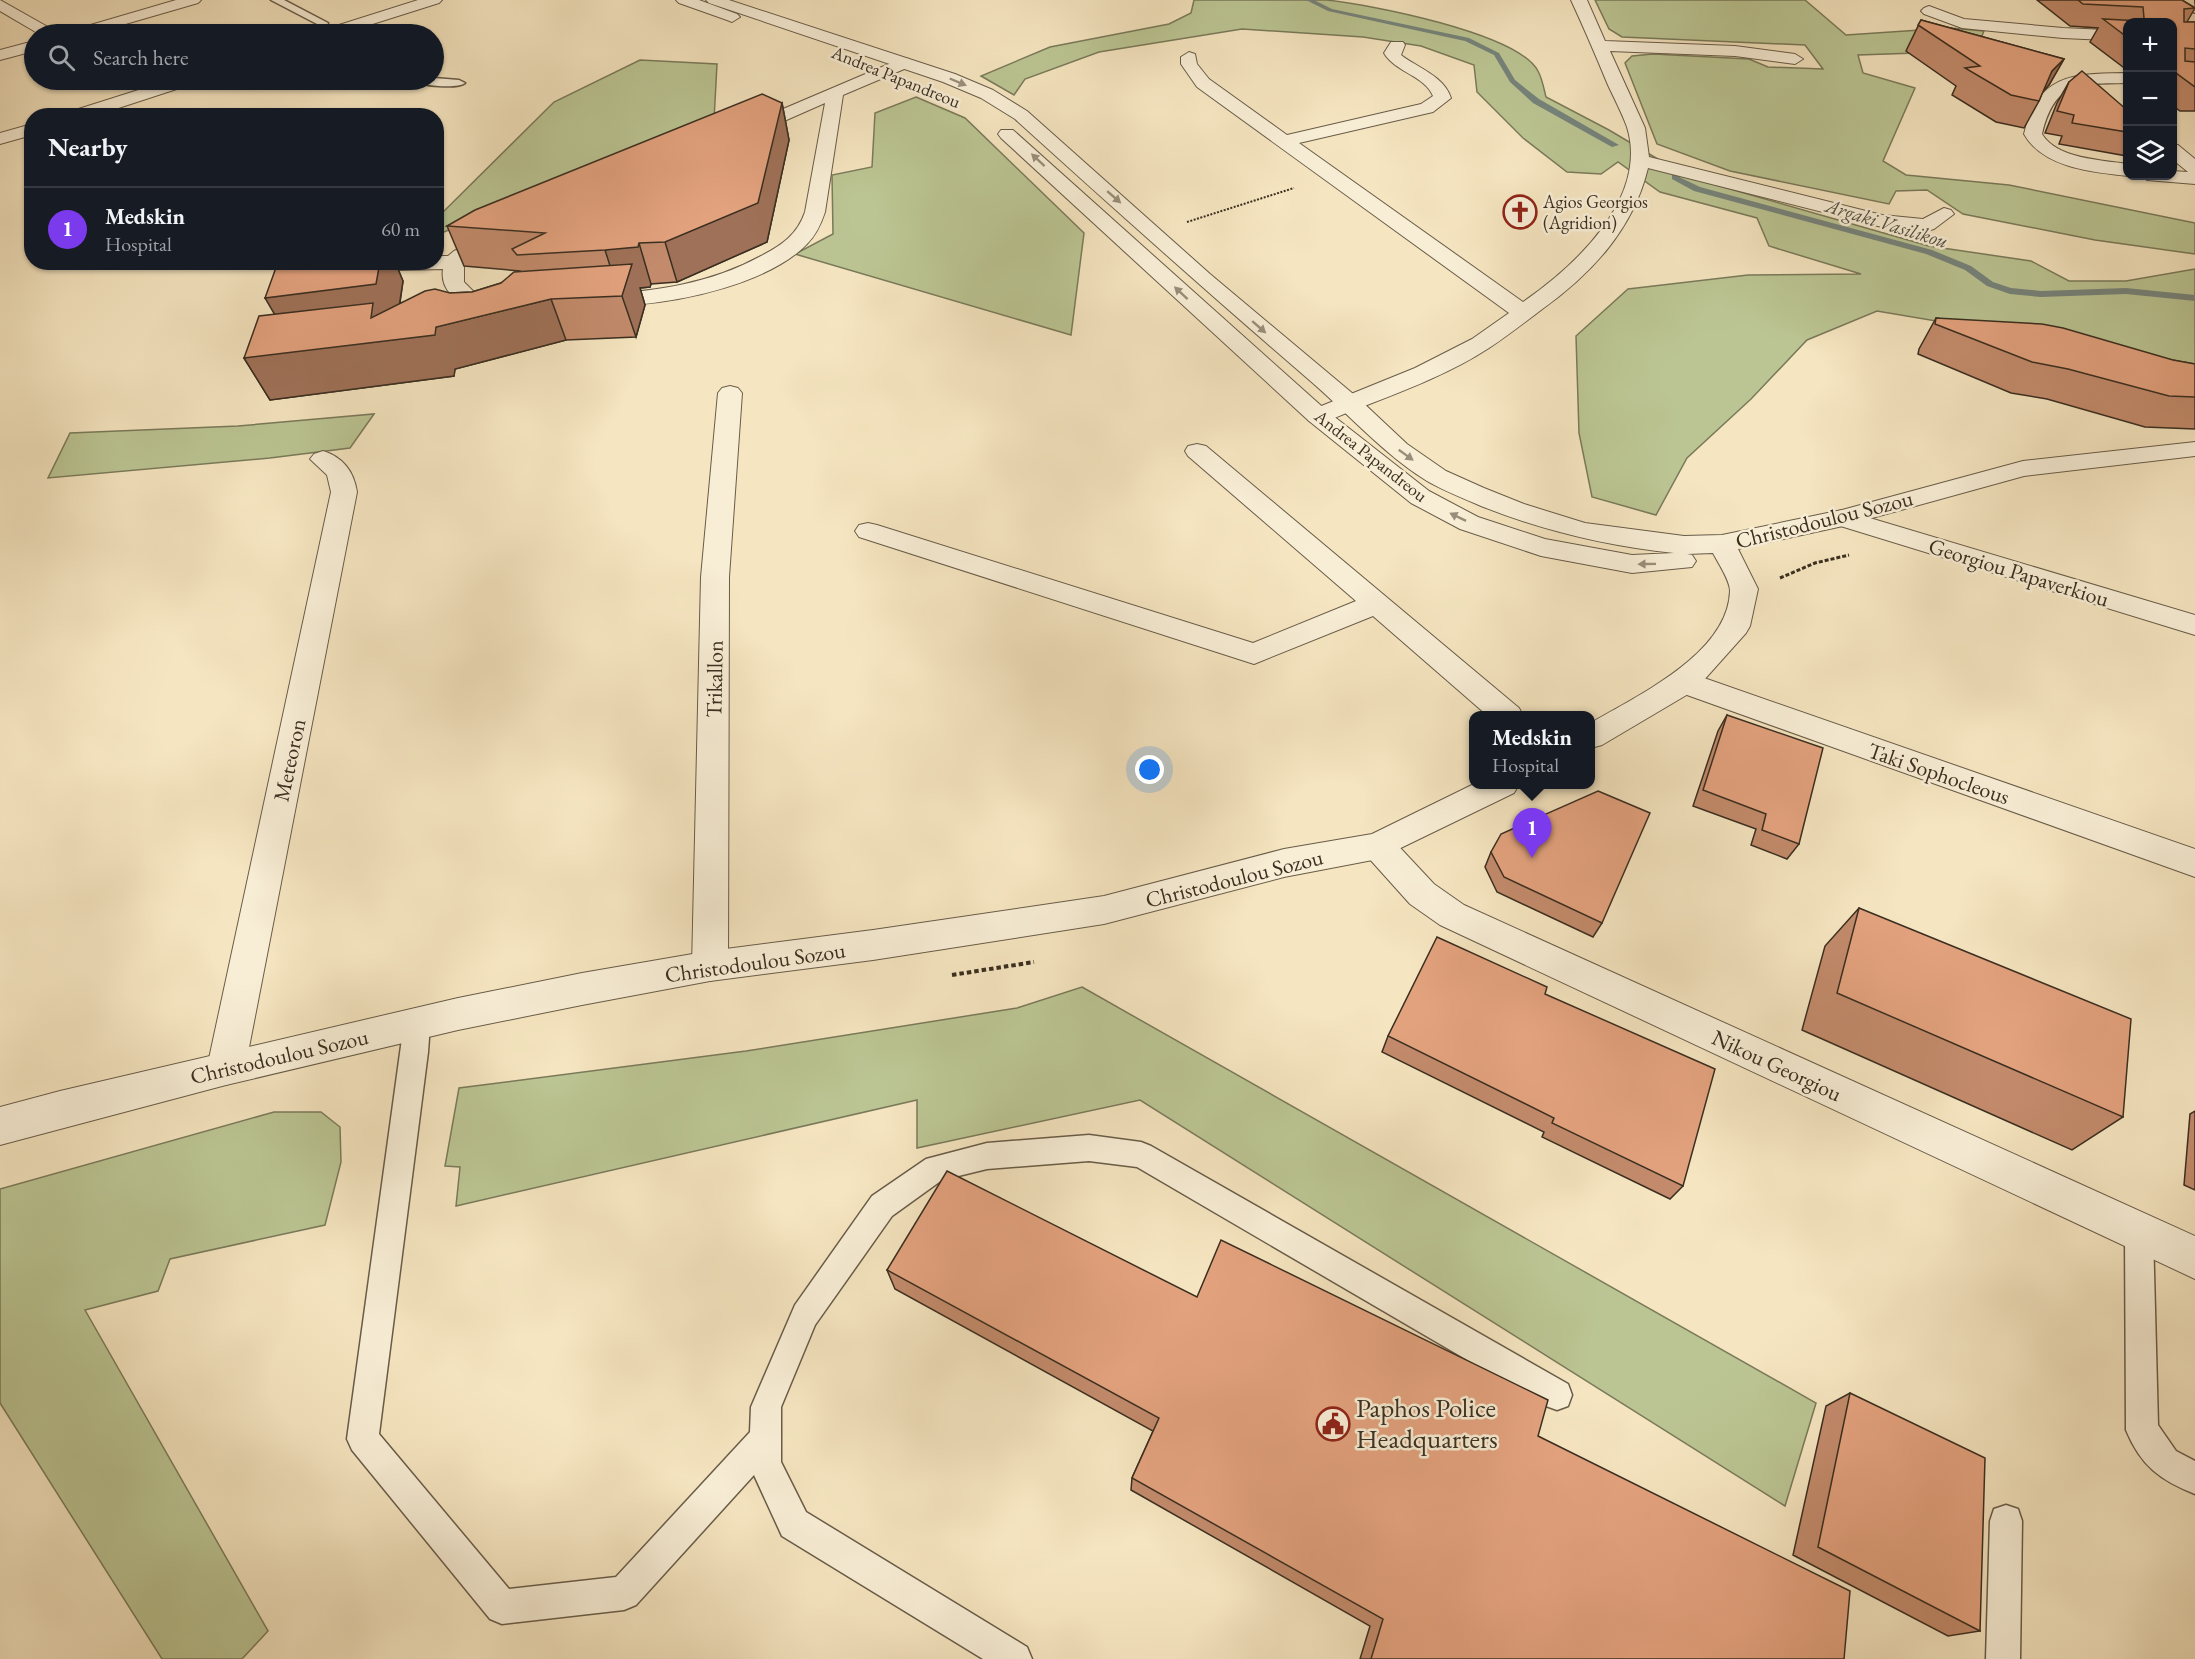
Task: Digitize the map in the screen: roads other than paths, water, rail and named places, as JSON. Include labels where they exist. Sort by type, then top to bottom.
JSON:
[{"type":"main road","points":[[2186,0],[2195,8]]},
{"type":"street","points":[[110,24],[193,0]]},
{"type":"street","points":[[343,24],[434,0]]},
{"type":"street","name":"Andrea Papandreou","points":[[684,0],[987,94],[1021,115],[1268,334],[1350,403],[1398,449],[1455,485],[1515,510],[1582,531],[1634,540],[1684,545],[1722,544]]},
{"type":"street","name":"Andrea Papandreou","points":[[714,0],[894,67],[959,99],[978,112]]},
{"type":"street","points":[[1318,416],[1423,373],[1480,344],[1524,313],[1588,260],[1614,228],[1634,186],[1640,160],[1636,128],[1579,0]]},
{"type":"street","points":[[0,5],[32,24]]},
{"type":"street","points":[[1929,11],[1962,23],[2063,33],[2123,36]]},
{"type":"street","points":[[1285,141],[1427,108],[1437,103],[1442,98],[1442,92],[1395,58],[1392,53],[1397,45]]},
{"type":"street","points":[[1600,46],[1735,51],[1795,59]]},
{"type":"street","points":[[0,55],[24,49]]},
{"type":"street","points":[[1189,57],[1189,64],[1203,83],[1524,313]]},
{"type":"street","points":[[725,140],[894,67]]},
{"type":"street","points":[[2123,78],[2089,80],[2064,85],[2048,93],[2034,127],[2035,141],[2041,147],[2061,156],[2123,169]]},
{"type":"street","points":[[2089,80],[2104,93]]},
{"type":"street","points":[[99,108],[155,90]]},
{"type":"street","points":[[582,302],[670,296],[702,289],[758,268],[804,237],[816,212],[835,93]]},
{"type":"street","name":"Andrea Papandreou","points":[[996,125],[1021,145],[1318,416],[1420,497],[1469,523],[1541,547],[1632,564],[1665,564],[1696,559],[1722,544]]},
{"type":"street","points":[[0,139],[24,132]]},
{"type":"street","points":[[2177,153],[2195,168]]},
{"type":"street","points":[[1640,160],[1882,221],[1927,225],[1944,214]]},
{"type":"street","points":[[2177,177],[2195,178]]},
{"type":"street","points":[[444,262],[454,262],[471,249],[516,230]]},
{"type":"street","points":[[454,262],[452,283],[455,289],[467,298]]},
{"type":"street","name":"Trikallon","points":[[710,966],[715,578],[730,393]]},
{"type":"street","name":"Christodoulou Sozou","points":[[1595,734],[1684,682],[1736,626],[1744,589],[1722,544],[1843,518],[2023,469],[2195,449]]},
{"type":"street","points":[[1197,452],[1502,711]]},
{"type":"street","name":"Meteoron","points":[[226,1068],[344,492],[342,476],[323,459]]},
{"type":"street","name":"Georgiou Papaverkiou","points":[[1843,518],[2195,625]]},
{"type":"street","points":[[868,531],[1254,654],[1376,604]]},
{"type":"street","name":"Taki Sophocleous","points":[[1684,682],[2195,863]]},
{"type":"street","name":"Christodoulou Sozou","points":[[0,1126],[226,1068],[582,989],[710,966],[873,945],[1104,910],[1284,862],[1378,846],[1493,789]]},
{"type":"street","name":"Nikou Georgiou","points":[[1378,846],[1422,894],[1452,915],[2195,1258]]},
{"type":"lane","points":[[276,0],[316,24]]},
{"type":"lane","points":[[444,82],[459,83]]},
{"type":"lane","points":[[417,1024],[363,1439],[502,1607],[624,1593],[766,1438]]},
{"type":"lane","points":[[1015,1659],[794,1524],[765,1464],[766,1407],[806,1315],[882,1206],[936,1168],[987,1156],[1089,1148],[1141,1155],[1557,1395]]},
{"type":"lane","points":[[2139,1233],[2142,1430],[2164,1462],[2195,1478]]},
{"type":"lane","points":[[2003,1659],[2006,1521]]},
{"type":"waterway","name":"Argaki Vasilikou","points":[[1309,0],[1330,10],[1467,39],[1497,54],[1512,81],[1536,101],[1615,145]]},
{"type":"waterway","name":"Argaki Vasilikou","points":[[1675,177],[1697,189],[1929,252],[1968,268],[1990,284],[2010,291],[2041,294],[2126,291],[2195,298]]},
{"type":"place","name":"Agios Georgios (Agridion)","points":[[1520,212]]},
{"type":"place","name":"Medskin","points":[[1532,858]]},
{"type":"place","name":"Paphos Police Headquarters","points":[[1333,1424]]}]
